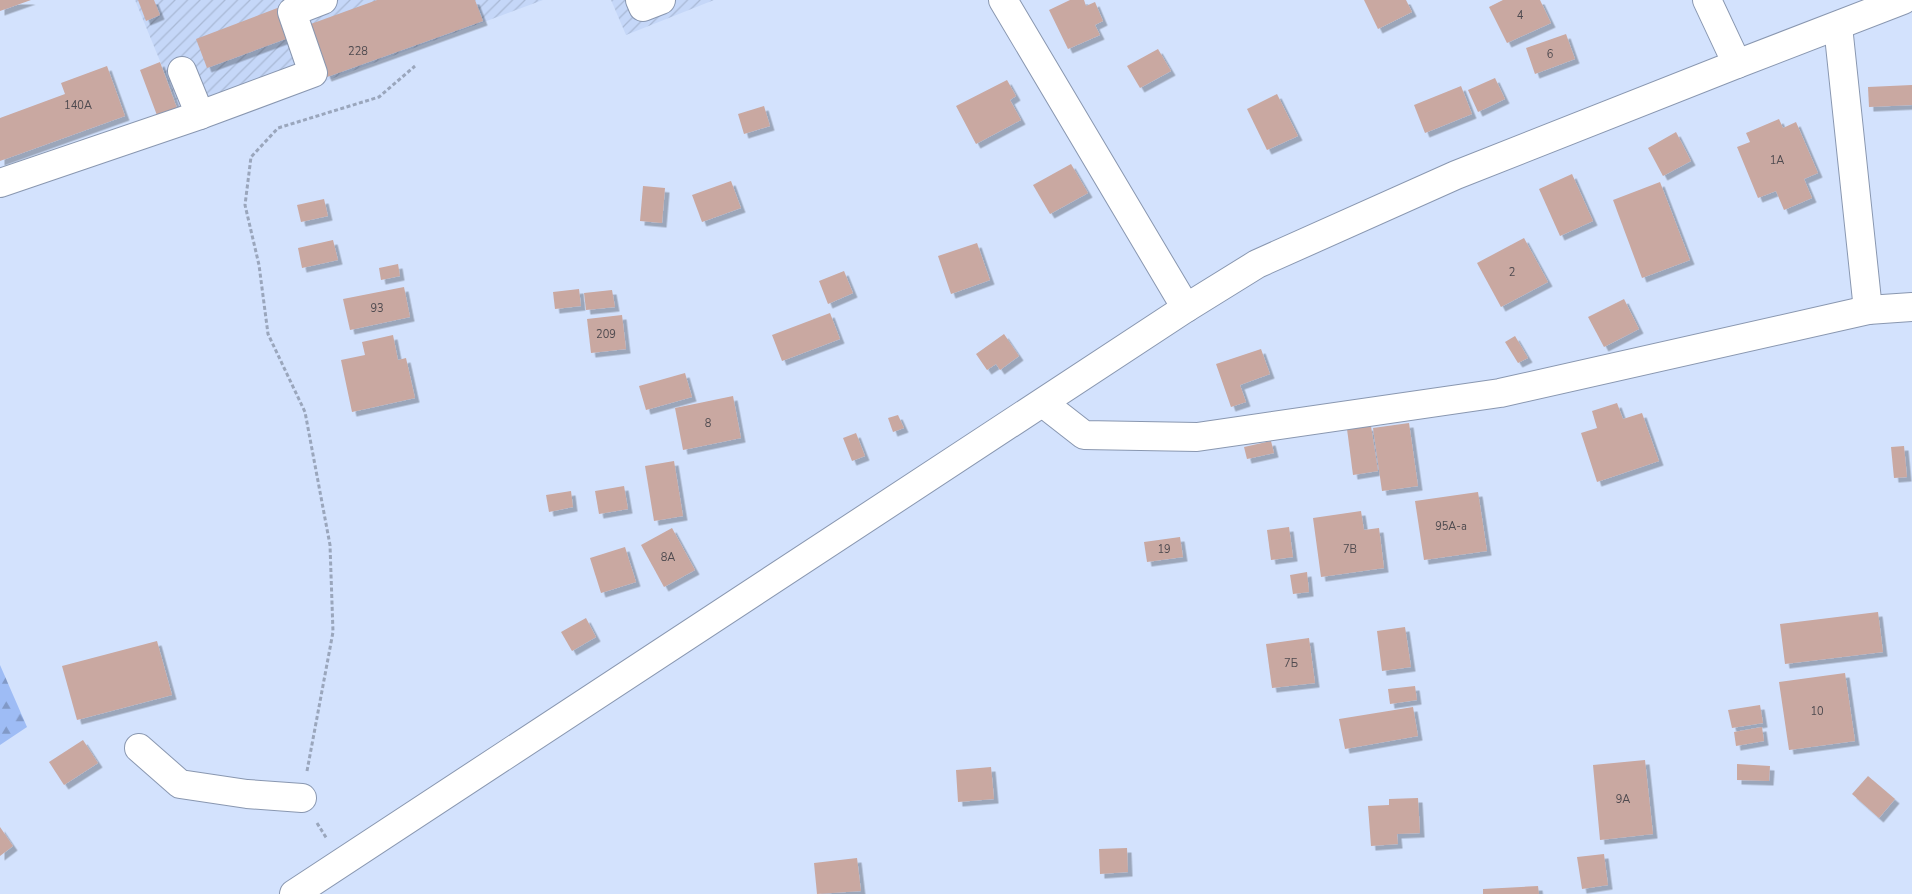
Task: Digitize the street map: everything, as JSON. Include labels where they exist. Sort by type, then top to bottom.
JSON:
[{"type":"street","points":[[0,183],[200,115],[313,73],[292,12],[323,0]]},
{"type":"street","points":[[640,0],[643,7],[661,0]]},
{"type":"street","points":[[1003,0],[1186,308]]},
{"type":"street","points":[[1706,0],[1737,64]]},
{"type":"street","points":[[294,894],[1186,308],[1257,264],[1456,175],[1903,0]]},
{"type":"street","points":[[1838,26],[1868,310]]},
{"type":"street","points":[[182,71],[200,115]]},
{"type":"street","points":[[1043,402],[1084,435],[1197,437],[1500,393],[1868,310],[1912,307]]},
{"type":"street","points":[[139,748],[180,784],[247,794],[302,798]]},
{"type":"path","points":[[341,863],[302,798],[333,632],[330,545],[305,412],[268,334],[259,265],[245,205],[251,157],[278,128],[379,97],[414,66]]},
{"type":"shaded area","points":[[135,0],[543,0],[189,132]]},
{"type":"shaded area","points":[[611,0],[714,0],[626,35]]},
{"type":"green space","points":[[0,665],[27,727],[0,745]]},
{"type":"building","points":[[0,0],[31,0],[0,11]]},
{"type":"building","points":[[138,0],[154,0],[160,15],[146,21]]},
{"type":"building","points":[[377,0],[475,0],[483,21],[327,77],[308,25]]},
{"type":"building","points":[[1070,0],[1084,0],[1086,6],[1095,2],[1103,21],[1095,25],[1100,35],[1068,49],[1049,10]]},
{"type":"building","points":[[1364,0],[1406,0],[1412,12],[1378,29]]},
{"type":"building","points":[[1503,0],[1540,0],[1551,23],[1507,43],[1489,7]]},
{"type":"building","points":[[280,7],[291,37],[207,68],[196,39]]},
{"type":"building","points":[[1566,34],[1575,59],[1535,74],[1526,48]]},
{"type":"building","points":[[1158,49],[1171,71],[1140,88],[1127,66]]},
{"type":"building","points":[[160,62],[178,111],[158,118],[140,70]]},
{"type":"building","points":[[107,66],[125,116],[0,161],[0,118],[65,94],[61,83]]},
{"type":"building","points":[[1495,78],[1505,99],[1478,112],[1468,90]]},
{"type":"building","points":[[1007,80],[1016,96],[1010,100],[1021,120],[976,144],[956,106]]},
{"type":"building","points":[[1912,85],[1912,105],[1869,107],[1868,87]]},
{"type":"building","points":[[1461,86],[1472,114],[1425,133],[1414,105]]},
{"type":"building","points":[[1277,94],[1298,136],[1267,150],[1247,109]]},
{"type":"building","points":[[764,106],[770,126],[744,134],[738,114]]},
{"type":"building","points":[[1779,119],[1783,128],[1796,122],[1818,173],[1804,179],[1812,198],[1784,210],[1776,191],[1758,198],[1737,147],[1750,142],[1746,133]]},
{"type":"building","points":[[1676,132],[1691,161],[1663,176],[1648,148]]},
{"type":"building","points":[[1071,164],[1088,193],[1050,214],[1033,185]]},
{"type":"building","points":[[1572,174],[1593,221],[1560,236],[1539,189]]},
{"type":"building","points":[[731,181],[741,208],[702,222],[692,195]]},
{"type":"building","points":[[1660,182],[1690,260],[1642,278],[1613,200]]},
{"type":"building","points":[[643,186],[665,188],[662,223],[640,221]]},
{"type":"building","points":[[324,199],[328,216],[301,222],[297,205]]},
{"type":"building","points":[[1524,238],[1548,282],[1501,307],[1477,263]]},
{"type":"building","points":[[333,240],[338,260],[302,268],[298,248]]},
{"type":"building","points":[[977,243],[990,280],[951,294],[938,256]]},
{"type":"building","points":[[398,264],[400,276],[381,280],[379,268]]},
{"type":"building","points":[[844,271],[853,293],[828,304],[819,281]]},
{"type":"building","points":[[404,287],[410,317],[350,330],[343,299]]},
{"type":"building","points":[[579,289],[581,306],[555,309],[553,292]]},
{"type":"building","points":[[612,290],[615,307],[586,310],[584,293]]},
{"type":"building","points":[[1624,299],[1639,329],[1604,347],[1588,317]]},
{"type":"building","points":[[830,313],[840,339],[782,361],[772,335]]},
{"type":"building","points":[[622,315],[626,349],[591,353],[587,319]]},
{"type":"building","points":[[1004,334],[1019,356],[1000,370],[996,364],[987,370],[976,354]]},
{"type":"building","points":[[393,335],[398,360],[406,358],[415,398],[352,412],[341,360],[365,355],[362,342]]},
{"type":"building","points":[[1515,336],[1528,358],[1518,363],[1505,342]]},
{"type":"building","points":[[1261,349],[1270,374],[1240,385],[1246,402],[1231,407],[1216,364]]},
{"type":"building","points":[[685,373],[692,397],[646,410],[639,386]]},
{"type":"building","points":[[733,396],[741,438],[683,450],[675,408]]},
{"type":"building","points":[[1617,403],[1623,419],[1642,413],[1659,461],[1597,482],[1581,433],[1597,428],[1592,411]]},
{"type":"building","points":[[898,415],[904,428],[893,432],[888,418]]},
{"type":"building","points":[[1409,423],[1418,486],[1382,491],[1373,428]]},
{"type":"building","points":[[1371,426],[1378,471],[1353,475],[1347,429]]},
{"type":"building","points":[[856,433],[865,456],[852,461],[843,438]]},
{"type":"building","points":[[1271,441],[1274,453],[1247,459],[1244,447]]},
{"type":"building","points":[[1904,446],[1907,477],[1894,478],[1891,447]]},
{"type":"building","points":[[674,461],[683,516],[654,521],[645,466]]},
{"type":"building","points":[[624,486],[628,509],[599,514],[595,491]]},
{"type":"building","points":[[571,491],[573,507],[549,512],[546,495]]},
{"type":"building","points":[[1478,492],[1487,551],[1424,560],[1415,501]]},
{"type":"building","points":[[1361,511],[1364,530],[1379,528],[1384,568],[1321,577],[1313,518]]},
{"type":"building","points":[[1289,527],[1293,557],[1271,560],[1267,530]]},
{"type":"building","points":[[672,528],[695,570],[664,587],[641,545]]},
{"type":"building","points":[[1180,537],[1183,557],[1147,562],[1144,542]]},
{"type":"building","points":[[625,547],[636,582],[601,593],[590,558]]},
{"type":"building","points":[[1307,572],[1309,592],[1293,594],[1290,575]]},
{"type":"building","points":[[1878,612],[1883,652],[1785,664],[1780,624]]},
{"type":"building","points":[[586,618],[596,637],[572,651],[561,632]]},
{"type":"building","points":[[1405,627],[1411,667],[1382,671],[1377,631]]},
{"type":"building","points":[[1309,638],[1315,683],[1272,688],[1266,644]]},
{"type":"building","points":[[157,641],[172,695],[77,720],[62,666]]},
{"type":"building","points":[[1845,673],[1855,741],[1789,750],[1779,682]]},
{"type":"building","points":[[1415,686],[1417,700],[1390,704],[1388,689]]},
{"type":"building","points":[[1760,705],[1763,723],[1732,728],[1728,710]]},
{"type":"building","points":[[1413,707],[1418,736],[1345,749],[1339,719]]},
{"type":"building","points":[[1762,727],[1764,741],[1736,746],[1734,732]]},
{"type":"building","points":[[83,740],[98,763],[64,785],[49,762]]},
{"type":"building","points":[[1645,760],[1653,834],[1600,840],[1593,765]]},
{"type":"building","points":[[1737,764],[1770,766],[1769,781],[1737,780]]},
{"type":"building","points":[[991,767],[994,799],[958,802],[956,770]]},
{"type":"building","points":[[1868,776],[1895,799],[1879,818],[1852,794]]},
{"type":"building","points":[[1418,798],[1420,833],[1397,834],[1398,844],[1371,846],[1368,806],[1389,805],[1389,799]]},
{"type":"building","points":[[0,827],[13,846],[0,856]]},
{"type":"building","points":[[1127,848],[1128,872],[1100,874],[1099,849]]},
{"type":"building","points":[[1604,854],[1608,885],[1582,889],[1577,857]]},
{"type":"building","points":[[857,858],[861,891],[817,894],[814,863]]},
{"type":"building","points":[[1538,886],[1539,894],[1483,894],[1483,889]]}]
